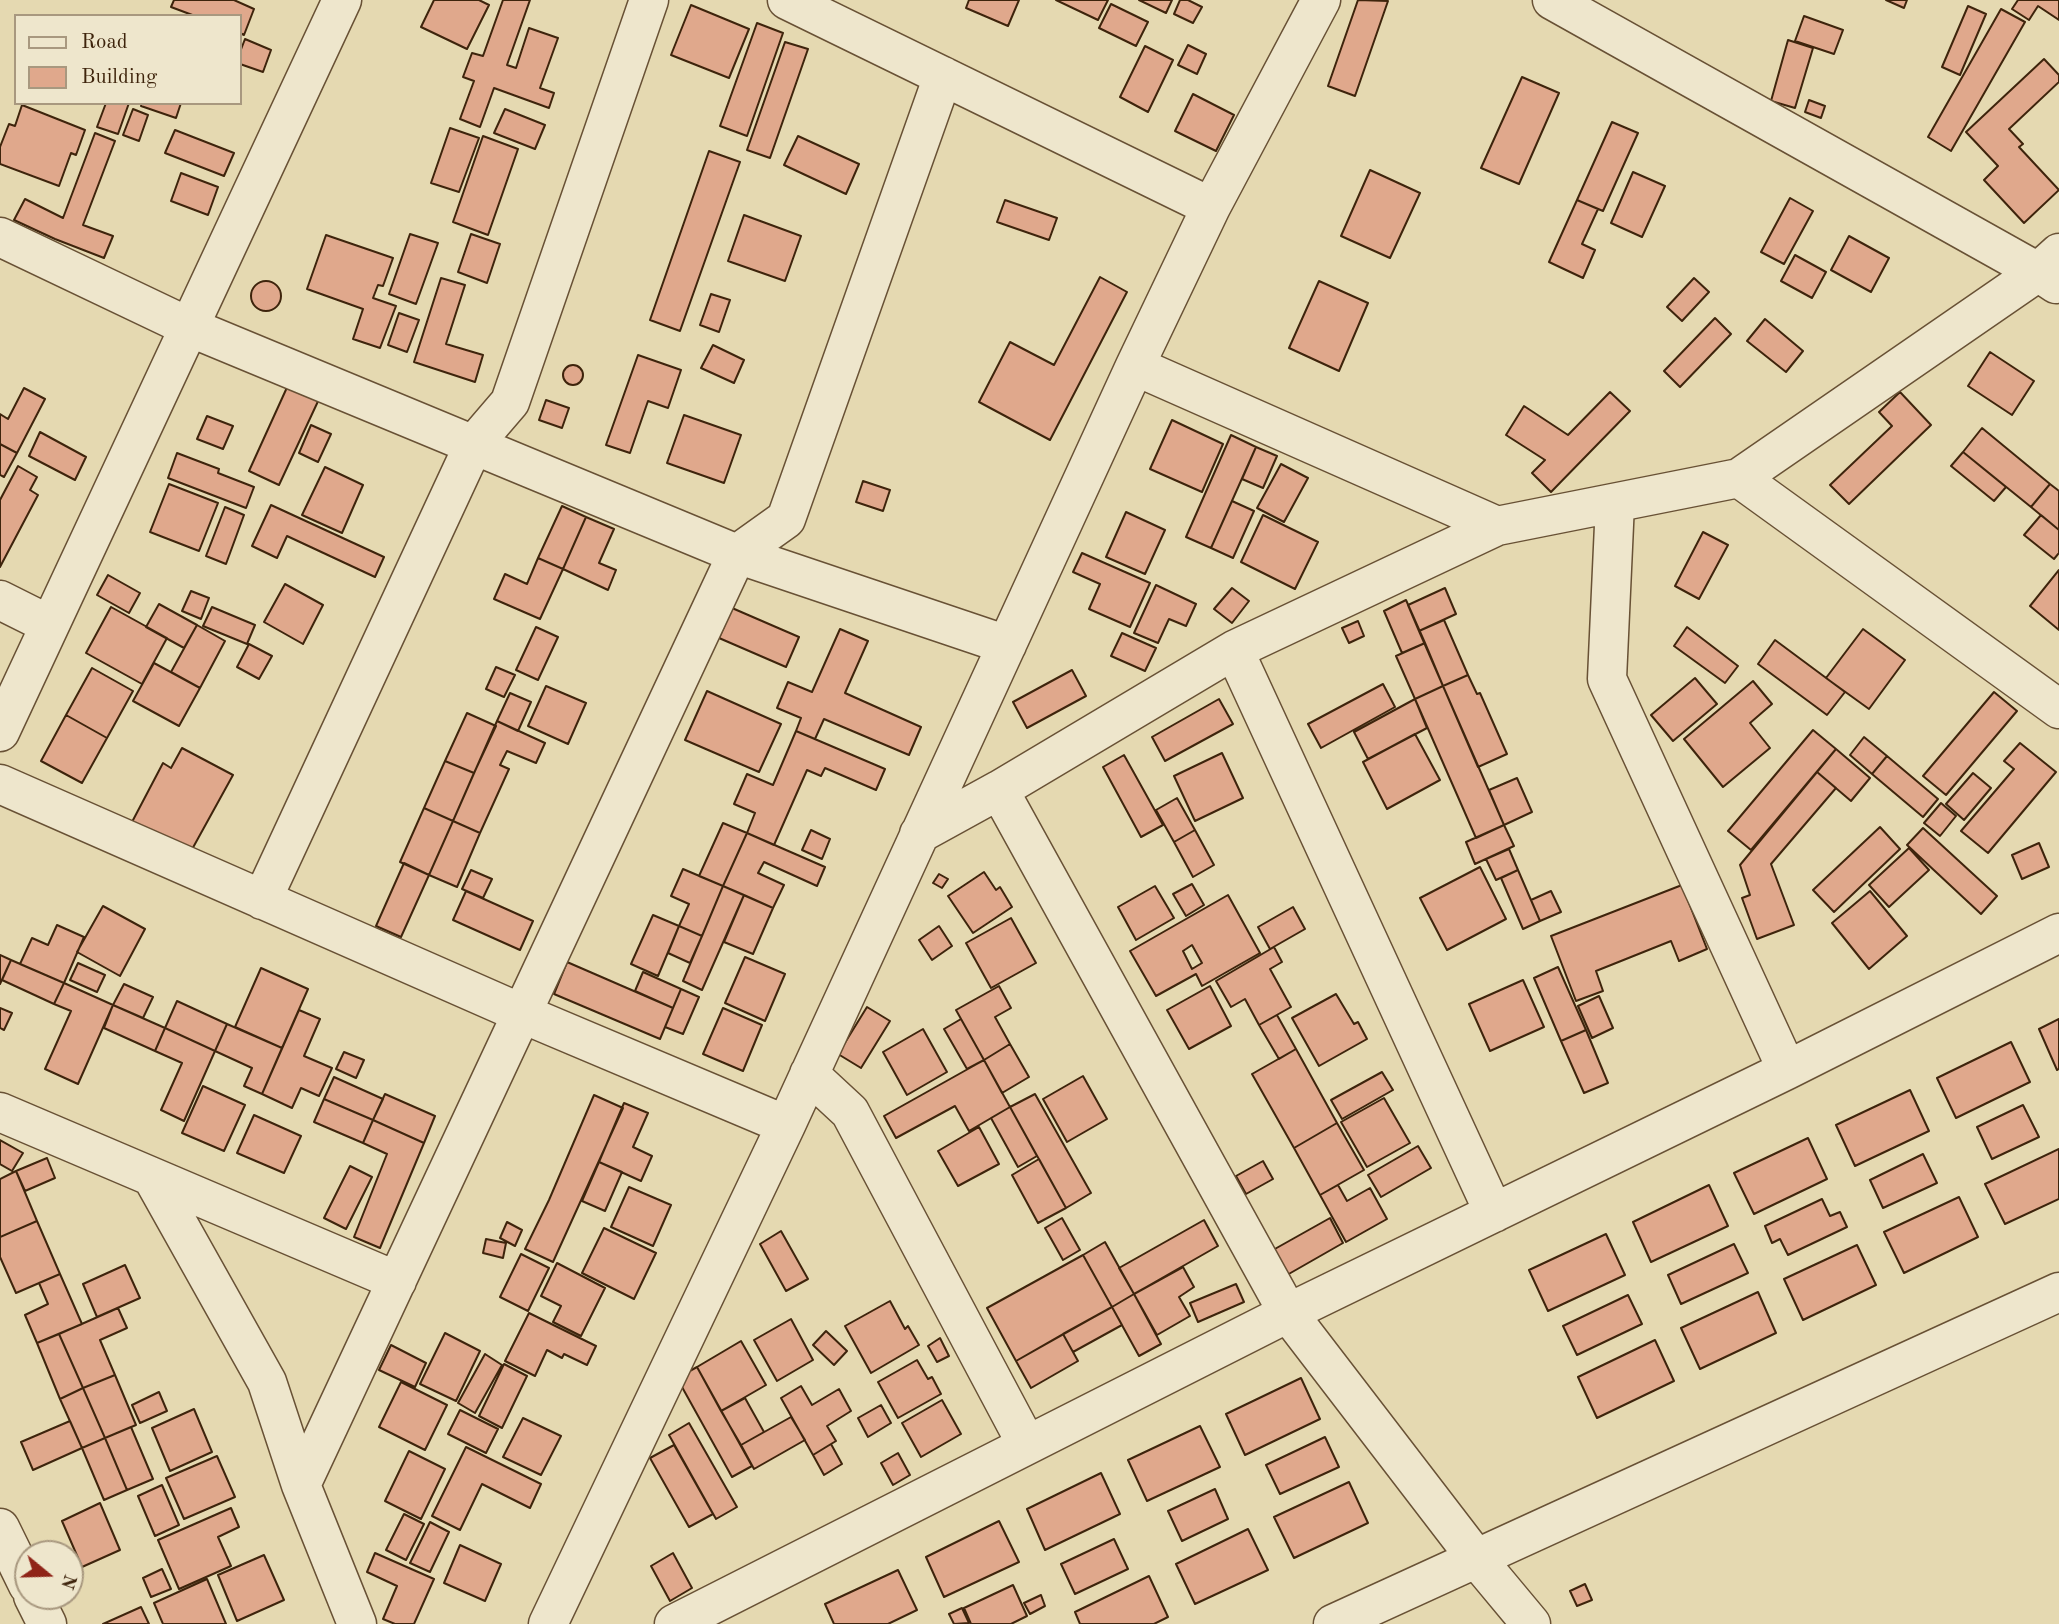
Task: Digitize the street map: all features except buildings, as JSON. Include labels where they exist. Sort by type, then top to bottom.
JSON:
[{"type":"street","points":[[0,732],[342,0]]},
{"type":"street","points":[[262,900],[474,444],[510,402],[649,0]]},
{"type":"street","points":[[787,0],[1211,206]]},
{"type":"street","points":[[548,1624],[786,1125],[1211,206],[1321,0]]},
{"type":"street","points":[[919,834],[999,790],[1234,650],[1497,526],[1739,478],[2052,271],[1552,0]]},
{"type":"street","points":[[301,1486],[737,554],[786,519],[943,76]]},
{"type":"street","points":[[0,237],[190,327],[737,554],[1007,645]]},
{"type":"street","points":[[1135,366],[1497,526]]},
{"type":"street","points":[[1739,478],[2059,709]]},
{"type":"street","points":[[1615,503],[1607,679],[1787,1070]]},
{"type":"street","points":[[0,600],[50,625]]},
{"type":"street","points":[[1234,650],[1494,1213]]},
{"type":"street","points":[[0,784],[523,1014],[786,1125]]},
{"type":"street","points":[[999,790],[1288,1313],[1476,1558],[1531,1624]]},
{"type":"street","points":[[674,1624],[1288,1313],[1787,1070],[2059,933]]},
{"type":"street","points":[[809,1074],[850,1112],[1027,1445]]},
{"type":"street","points":[[0,1112],[397,1281]]},
{"type":"street","points":[[152,1177],[267,1382],[301,1486],[357,1624]]},
{"type":"street","points":[[1333,1624],[2059,1292]]},
{"type":"street","points":[[0,1528],[14,1556]]}]
